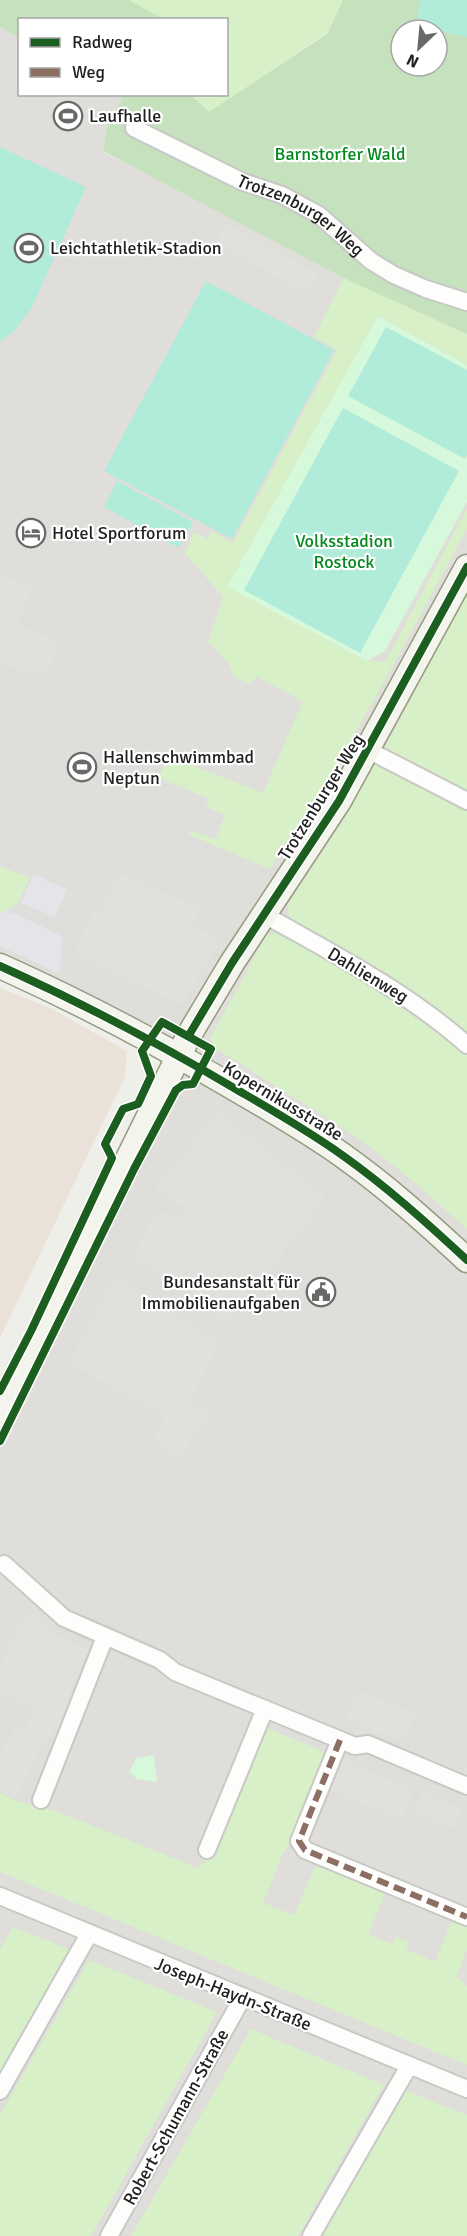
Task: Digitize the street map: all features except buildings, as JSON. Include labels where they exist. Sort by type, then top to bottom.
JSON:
[{"type":"street","name":"Trotzenburger Weg","points":[[134,128],[243,182],[282,195],[319,215],[371,261],[394,275],[426,289],[467,302]]},
{"type":"street","name":"Trotzenburger Weg","points":[[0,1418],[178,1055],[263,914],[339,801],[369,750],[467,567]]},
{"type":"street","points":[[369,750],[467,801]]},
{"type":"street","name":"Dahlienweg","points":[[263,914],[376,978],[413,1002],[467,1045]]},
{"type":"street","name":"Kopernikusstraße","points":[[0,966],[55,991],[178,1055],[293,1123],[342,1155],[399,1199],[467,1260]]},
{"type":"street","points":[[4,1564],[64,1618],[159,1660],[175,1672],[355,1746],[368,1744],[467,1786]]},
{"type":"street","points":[[41,1800],[105,1637]]},
{"type":"street","points":[[207,1850],[265,1709]]},
{"type":"street","points":[[340,1740],[299,1841],[305,1850],[467,1917]]},
{"type":"street","name":"Joseph-Haydn-Straße","points":[[0,1896],[467,2090]]},
{"type":"street","points":[[0,2091],[90,1934]]},
{"type":"street","name":"Robert-Schumann-Straße","points":[[109,2236],[243,1998]]},
{"type":"street","points":[[311,2236],[409,2066]]},
{"type":"shaded area","points":[[0,27],[18,37],[18,96],[119,96],[122,98],[107,125],[103,152],[467,334],[467,2236],[0,2236],[0,1418],[178,1055],[0,966]]},
{"type":"shaded area","points":[[226,223],[319,274],[308,294],[215,243]]},
{"type":"shaded area","points":[[0,575],[32,588],[17,624],[60,642],[49,671],[36,675],[0,664]]},
{"type":"shaded area","points":[[118,873],[200,908],[193,926],[214,937],[218,944],[182,1005],[73,954],[93,911],[100,913]]},
{"type":"shaded area","points":[[33,874],[67,889],[55,917],[21,903]]},
{"type":"shaded area","points":[[4,911],[16,914],[62,936],[60,974],[0,946],[0,914]]},
{"type":"shaded area","points":[[0,988],[50,1008],[127,1051],[125,1077],[0,1338]]},
{"type":"shaded area","points":[[217,1113],[326,1197],[228,1323],[180,1285],[131,1258],[158,1210],[177,1217],[187,1208],[154,1190]]},
{"type":"shaded area","points":[[115,1275],[220,1343],[190,1403],[211,1415],[177,1459],[153,1440],[165,1416],[69,1363]]},
{"type":"shaded area","points":[[26,1611],[60,1637],[89,1650],[72,1688],[63,1720],[43,1745],[16,1799],[0,1791],[0,1755],[14,1728],[23,1732],[34,1709],[25,1704],[23,1706],[21,1702],[0,1691],[0,1665]]},
{"type":"shaded area","points":[[357,1690],[416,1713],[404,1742],[346,1718]]},
{"type":"shaded area","points":[[340,1759],[414,1791],[402,1820],[328,1789]]},
{"type":"shaded area","points":[[422,1792],[463,1809],[455,1829],[414,1812]]},
{"type":"green space","points":[[0,0],[129,0],[161,18],[18,18],[18,37],[0,27]]},
{"type":"green space","points":[[129,0],[343,0],[327,33],[209,113],[192,96],[228,96],[228,18],[160,18]]},
{"type":"green space","name":"Barnstorfer Wald","points":[[343,0],[420,0],[446,18],[389,18],[389,78],[449,78],[449,20],[467,32],[467,334],[344,278],[103,151],[107,125],[122,98],[118,96],[192,96],[209,112],[327,34]]},
{"type":"green space","points":[[420,0],[467,0],[467,37],[449,33],[449,18],[417,18]]},
{"type":"green space","name":"Leichtathletik-Stadion","points":[[0,147],[86,187],[31,309],[14,331],[0,342]]},
{"type":"green space","points":[[344,278],[467,334],[467,365],[379,316],[227,587],[367,661],[386,661],[467,508],[467,529],[305,821],[297,825],[270,869],[189,835],[191,830],[215,840],[225,815],[206,807],[209,799],[159,778],[168,756],[263,793],[303,701],[257,677],[250,684],[234,677],[228,662],[208,642],[223,597],[185,553],[194,532],[207,539],[211,531],[233,543],[337,350],[314,337]]},
{"type":"green space","points":[[206,281],[334,350],[232,539],[104,471]]},
{"type":"green space","name":"Volksstadion Rostock","points":[[378,316],[467,365],[467,502],[385,651],[367,661],[227,587]]},
{"type":"green space","points":[[386,327],[467,370],[467,455],[465,459],[348,396]]},
{"type":"green space","points":[[343,408],[459,471],[360,653],[244,590]]},
{"type":"green space","points":[[117,481],[193,522],[179,548],[104,507]]},
{"type":"green space","points":[[467,595],[467,791],[384,749]]},
{"type":"green space","points":[[375,762],[467,811],[467,1032],[396,981],[290,919],[287,906],[340,825]]},
{"type":"green space","points":[[0,866],[30,878],[18,903],[0,914]]},
{"type":"green space","points":[[281,931],[420,1016],[467,1055],[467,1229],[414,1182],[357,1137],[214,1047],[210,1039],[266,936]]},
{"type":"green space","points":[[263,1726],[327,1753],[263,1903],[294,1915],[317,1863],[386,1891],[368,1934],[391,1944],[396,1937],[409,1942],[406,1949],[435,1962],[453,1918],[467,1924],[467,1950],[456,1976],[467,1986],[467,2065],[0,1872],[0,1793],[17,1801],[56,1811],[198,1868],[215,1852]]},
{"type":"green space","points":[[154,1755],[157,1782],[137,1779],[129,1772],[136,1758]]},
{"type":"green space","points":[[13,1927],[71,1950],[0,2072],[0,1949]]},
{"type":"green space","points":[[89,1960],[217,2012],[91,2236],[0,2236],[0,2115]]},
{"type":"green space","points":[[251,2029],[384,2085],[298,2236],[131,2236]]},
{"type":"green space","points":[[404,2090],[467,2115],[467,2236],[321,2236]]},
{"type":"marked path","points":[[340,1740],[299,1841],[305,1850],[467,1917]]},
{"type":"cycle path","points":[[189,1035],[232,963],[339,801],[467,567]]},
{"type":"cycle path","points":[[0,966],[148,1039],[302,1128],[374,1179],[467,1260]]},
{"type":"cycle path","points":[[0,1391],[31,1331],[112,1158],[105,1144],[123,1109],[138,1104],[151,1076],[142,1051],[162,1022],[211,1049],[193,1084],[183,1085],[176,1090],[134,1169],[0,1441]]},
{"type":"place","name":"Laufhalle","points":[[68,116]]},
{"type":"place","name":"Leichtathletik-Stadion","points":[[29,248]]},
{"type":"place","name":"Hotel Sportforum","points":[[31,533]]},
{"type":"place","name":"Hallenschwimmbad Neptun","points":[[82,767]]},
{"type":"place","name":"Bundesanstalt für Immobilienaufgaben","points":[[321,1292]]}]
